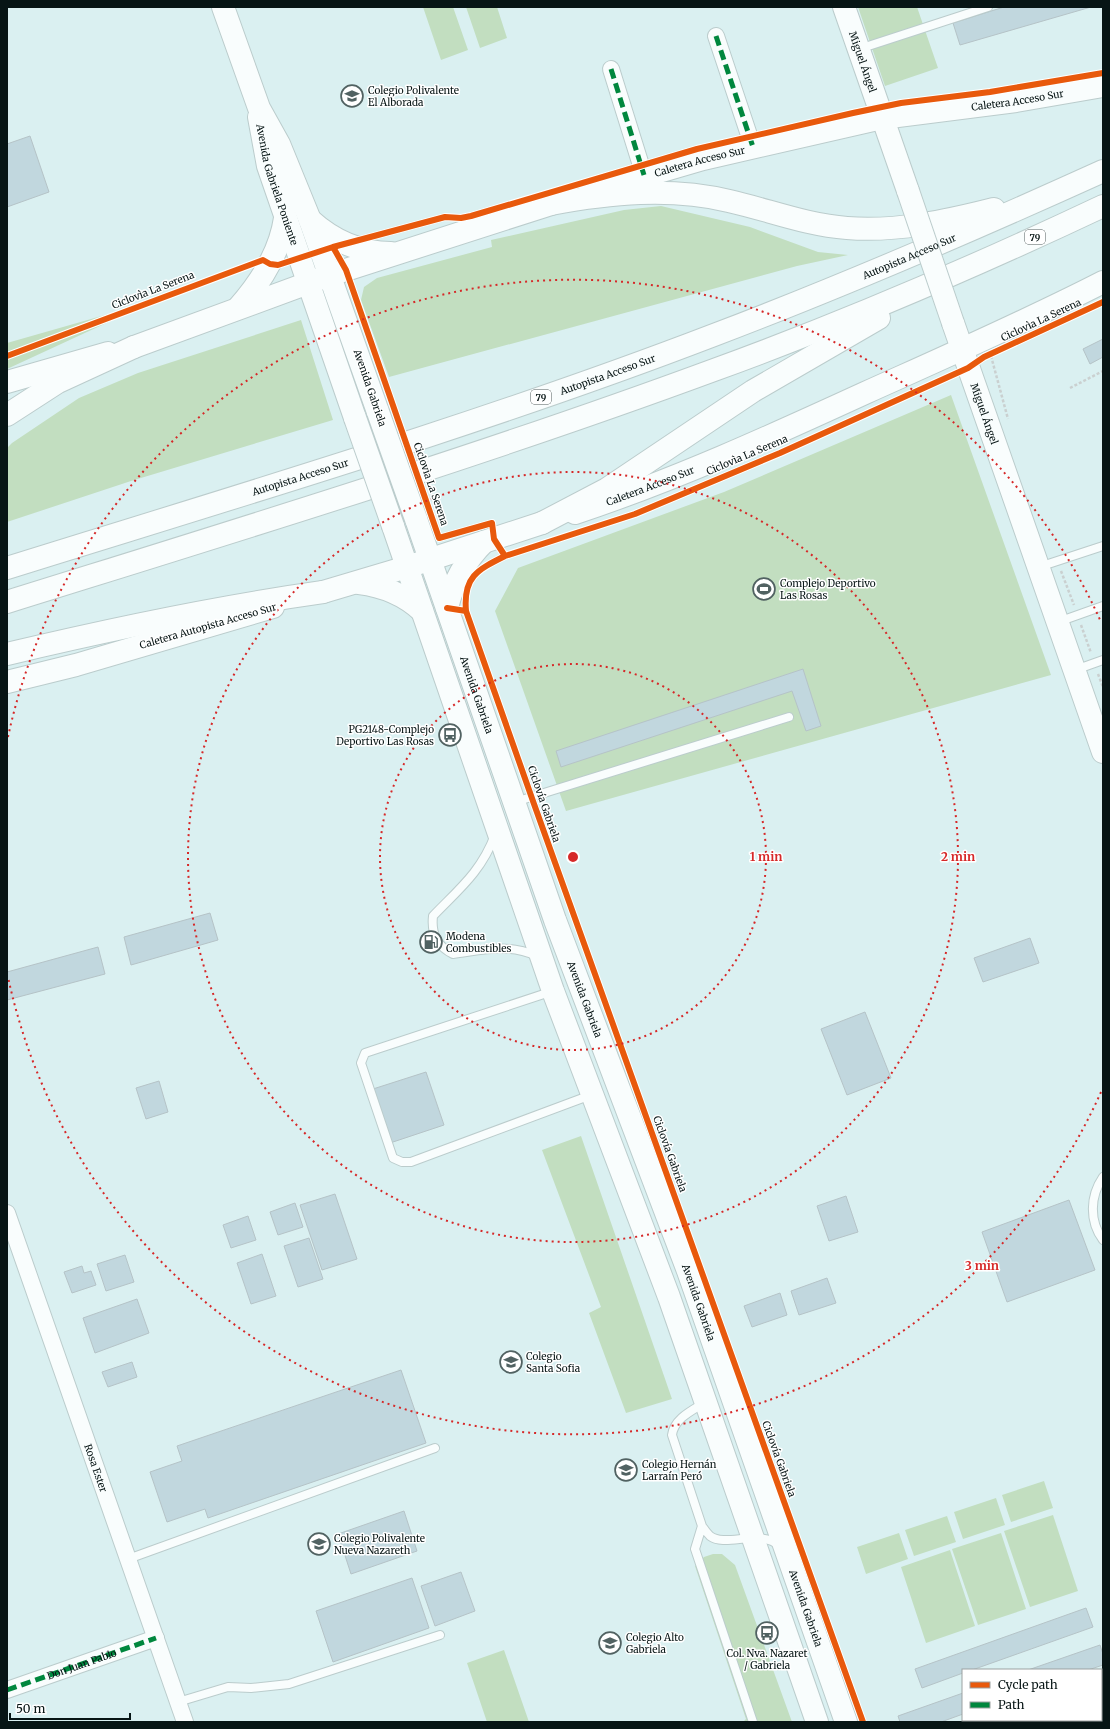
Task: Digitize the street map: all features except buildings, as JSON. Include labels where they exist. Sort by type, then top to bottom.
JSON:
[{"type":"main road","name":"Avenida Gabriela Poniente","points":[[223,7],[259,108],[279,144],[310,220],[330,275]]},
{"type":"main road","name":"Miguel Ángel","points":[[844,7],[965,359],[1103,752]]},
{"type":"main road","name":"Caletera Acceso Sur","points":[[308,283],[644,175],[753,147],[882,118],[1016,101],[1103,86]]},
{"type":"main road","name":"Avenida Gabriela Poniente","points":[[259,108],[264,152],[308,283]]},
{"type":"main road","name":"Autopista Acceso Sur","points":[[7,568],[412,441],[626,368],[863,276],[1103,171]]},
{"type":"main road","points":[[551,204],[618,194],[680,194],[729,201],[801,221],[828,226],[873,229],[912,226],[957,218],[1014,204],[1062,189]]},
{"type":"main road","name":"79","points":[[7,602],[396,480],[598,412],[801,337],[967,267],[1103,206]]},
{"type":"main road","points":[[238,308],[250,295],[270,264],[283,234],[285,218]]},
{"type":"main road","points":[[310,220],[320,230],[346,244],[372,251],[400,253]]},
{"type":"main road","points":[[542,523],[607,489],[784,372],[967,267]]},
{"type":"main road","name":"Avenida Gabriela","points":[[330,275],[583,997],[685,1264],[846,1722]]},
{"type":"main road","name":"Caletera Acceso Sur","points":[[407,567],[606,502],[698,468],[965,359],[1103,282]]},
{"type":"main road","points":[[7,415],[58,382],[134,347],[308,283],[541,958],[666,1290],[754,1538],[817,1722]]},
{"type":"main road","points":[[7,382],[67,363],[134,347]]},
{"type":"main road","points":[[447,608],[460,571],[484,542]]},
{"type":"main road","name":"Caletera Autopista Acceso Sur","points":[[7,682],[76,665],[407,567]]},
{"type":"main road","points":[[355,583],[387,589],[402,595],[422,611]]},
{"type":"main road","points":[[7,654],[148,622],[249,603],[322,592]]},
{"type":"street","points":[[716,36],[753,147]]},
{"type":"street","points":[[611,69],[644,175]]},
{"type":"street","name":"Rosa Ester","points":[[7,1213],[185,1722]]},
{"type":"street","name":"Don Juan Pablo","points":[[7,1690],[156,1638]]},
{"type":"lane","points":[[859,49],[988,7]]},
{"type":"lane","points":[[1039,568],[1103,546]]},
{"type":"lane","points":[[1058,622],[1103,606]]},
{"type":"lane","points":[[1074,670],[1103,660]]},
{"type":"lane","points":[[514,802],[789,717]]},
{"type":"lane","points":[[497,831],[488,853],[475,873],[433,916],[433,932],[440,945],[453,954],[494,948],[506,948],[518,950],[541,958]]},
{"type":"lane","points":[[553,991],[365,1053],[361,1063],[393,1158],[402,1162],[410,1162],[592,1095]]},
{"type":"lane","points":[[1103,1177],[1098,1186],[1092,1206],[1096,1228],[1103,1240]]},
{"type":"lane","points":[[706,1401],[677,1422],[673,1427],[672,1435],[702,1526],[710,1536],[717,1539],[754,1538],[771,1541],[788,1555]]},
{"type":"lane","points":[[128,1559],[435,1448]]},
{"type":"lane","points":[[702,1526],[695,1549],[753,1722]]},
{"type":"lane","points":[[178,1702],[228,1687],[251,1688],[289,1684],[440,1635]]},
{"type":"path","points":[[991,354],[1009,421]]},
{"type":"path","points":[[1070,388],[1103,371]]},
{"type":"green space","points":[[423,7],[453,7],[468,50],[441,60]]},
{"type":"green space","points":[[466,7],[497,7],[507,38],[480,48]]},
{"type":"green space","points":[[858,7],[917,7],[938,68],[885,86]]},
{"type":"green space","points":[[661,206],[750,227],[818,252],[848,255],[797,266],[389,377],[361,300],[364,287],[377,278],[492,247],[491,240],[624,210]]},
{"type":"green space","points":[[154,301],[7,369],[7,343]]},
{"type":"green space","points":[[301,320],[333,420],[131,481],[7,522],[7,448],[12,443],[79,398],[138,373]]},
{"type":"green space","name":"Complejo Deportivo Las Rosas","points":[[951,395],[1051,675],[566,811],[495,611],[518,568],[724,492]]},
{"type":"green space","points":[[581,1136],[672,1399],[626,1413],[589,1313],[601,1307],[542,1150]]},
{"type":"green space","points":[[1044,1481],[1053,1508],[1011,1522],[1002,1495]]},
{"type":"green space","points":[[996,1498],[1005,1525],[963,1539],[954,1512]]},
{"type":"green space","points":[[1053,1515],[1078,1591],[1030,1607],[1004,1531]]},
{"type":"green space","points":[[947,1516],[956,1542],[914,1556],[905,1530]]},
{"type":"green space","points":[[899,1533],[908,1559],[866,1574],[857,1547]]},
{"type":"green space","points":[[1001,1533],[1026,1609],[978,1625],[952,1549]]},
{"type":"green space","points":[[950,1550],[975,1626],[926,1643],[901,1567]]},
{"type":"green space","points":[[713,1554],[722,1554],[735,1565],[792,1722],[743,1722],[746,1719],[695,1566],[704,1557]]},
{"type":"green space","points":[[504,1650],[529,1722],[487,1722],[467,1663]]},
{"type":"marked path","points":[[716,36],[753,147]]},
{"type":"marked path","points":[[611,69],[644,175]]},
{"type":"marked path","points":[[7,1690],[156,1638]]},
{"type":"cycle path","points":[[333,247],[445,217],[461,218],[471,216],[697,149],[853,113],[901,103],[990,92],[1103,73]]},
{"type":"cycle path","name":"Ciclovìa La Serena","points":[[7,356],[263,260],[270,264],[278,265],[333,247],[346,270],[439,538],[492,523],[494,539],[505,556],[635,514],[780,453],[968,368],[984,357],[1103,302]]},
{"type":"cycle path","points":[[466,611],[467,590],[474,576],[487,566],[505,556]]},
{"type":"cycle path","name":"Ciclovía Gabriela","points":[[447,608],[466,611],[863,1722]]},
{"type":"place","name":"Colegio Polivalente El Alborada","points":[[352,96]]},
{"type":"place","name":"Complejo Deportivo Las Rosas","points":[[764,589]]},
{"type":"place","name":"PG2148-Complejo Deportivo Las Rosas","points":[[450,735]]},
{"type":"place","name":"Modena Combustibles","points":[[431,942]]},
{"type":"place","name":"Colegio Santa Sofia","points":[[511,1362]]},
{"type":"place","name":"Colegio Hernán Larraín Peró","points":[[626,1470]]},
{"type":"place","name":"Colegio Polivalente Nueva Nazareth","points":[[319,1544]]},
{"type":"place","name":"Col. Nva. Nazaret / Gabriela","points":[[767,1633]]},
{"type":"place","name":"Colegio Alto Gabriela","points":[[610,1643]]}]
